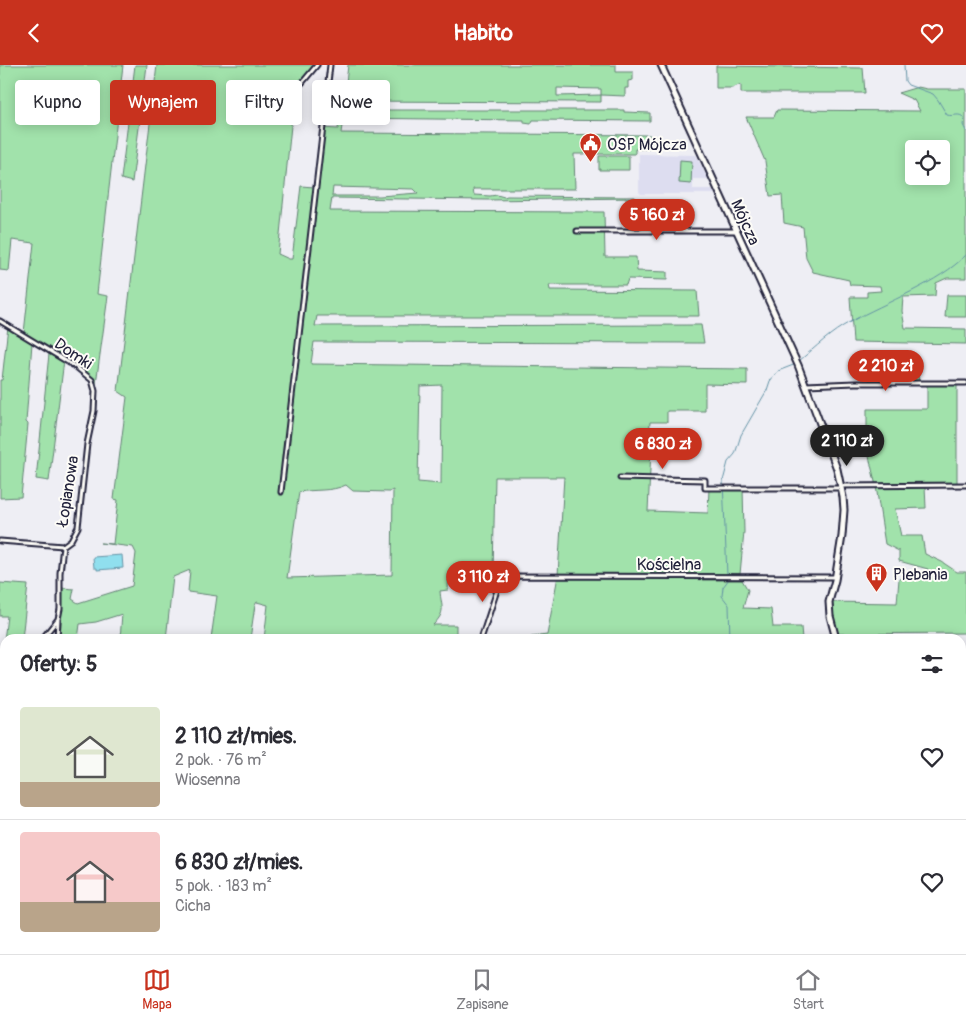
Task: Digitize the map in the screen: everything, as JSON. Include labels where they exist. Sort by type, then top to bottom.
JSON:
[{"type":"street","points":[[302,83],[317,65]]},
{"type":"street","points":[[280,491],[330,65]]},
{"type":"street","name":"Mójcza","points":[[661,65],[797,363],[834,461],[841,487],[843,522],[836,577],[829,609],[835,634]]},
{"type":"street","points":[[577,231],[737,231]]},
{"type":"street","name":"Domki","points":[[0,321],[76,367],[92,381],[96,391],[91,428]]},
{"type":"street","points":[[806,385],[966,383]]},
{"type":"street","name":"Łopianowa","points":[[57,634],[63,546],[70,540],[78,527],[87,444],[91,428]]},
{"type":"street","points":[[620,478],[705,480],[705,488],[966,485]]},
{"type":"street","points":[[0,541],[63,546]]},
{"type":"street","name":"Kościelna","points":[[483,634],[502,577],[836,577]]},
{"type":"street","points":[[46,634],[58,619]]},
{"type":"shaded area","points":[[639,154],[696,155],[708,179],[693,179],[693,189],[714,189],[715,194],[641,194],[639,192]]},
{"type":"green space","points":[[0,65],[123,65],[121,80],[110,80],[110,125],[116,125],[97,294],[108,296],[95,391],[92,380],[64,360],[49,481],[36,479],[49,354],[32,343],[26,422],[28,424],[21,497],[0,498],[0,380],[2,380],[8,326],[24,333],[34,243],[12,240],[9,271],[0,270]]},
{"type":"green space","points":[[135,65],[147,65],[145,80],[133,80]]},
{"type":"green space","points":[[157,65],[315,65],[302,81],[226,80],[226,125],[291,125],[278,254],[289,259],[292,259],[301,186],[314,187],[321,128],[338,129],[338,125],[342,125],[341,133],[650,135],[648,149],[635,149],[635,154],[574,154],[575,189],[473,189],[474,195],[497,195],[504,197],[636,198],[487,200],[332,198],[330,211],[604,212],[605,257],[636,257],[637,271],[667,272],[667,280],[628,279],[626,285],[549,285],[550,290],[697,291],[699,316],[317,316],[315,326],[701,325],[704,343],[314,342],[311,364],[747,369],[747,385],[705,384],[705,411],[667,411],[667,422],[650,422],[649,437],[644,439],[646,449],[651,449],[648,511],[708,513],[709,488],[743,488],[744,532],[740,574],[558,575],[564,477],[495,477],[493,572],[449,573],[448,590],[440,591],[442,612],[433,625],[456,625],[456,634],[265,634],[268,605],[257,602],[251,634],[212,634],[217,596],[188,592],[190,570],[173,577],[167,634],[120,634],[122,614],[96,622],[80,624],[79,634],[60,634],[63,588],[74,589],[72,599],[78,603],[132,586],[136,553],[133,547],[100,543],[113,544],[118,500],[114,499],[127,397],[118,391],[150,125],[216,125],[216,80],[155,80]],"holes":[[[333,187],[414,189],[418,193],[380,196],[332,196]],[[442,385],[441,484],[418,482],[420,386]],[[346,485],[353,491],[389,492],[393,490],[392,575],[287,578],[299,492]]]},
{"type":"green space","points":[[348,65],[616,65],[616,72],[633,72],[633,80],[628,81],[628,88],[625,88],[625,96],[601,95],[601,102],[390,101],[390,80],[346,80]],"holes":[[[557,88],[601,89],[601,95],[557,96]]]},
{"type":"green space","points":[[716,66],[863,68],[865,93],[741,93],[741,84],[732,88],[716,88]]},
{"type":"green space","points":[[918,87],[927,89],[966,89],[966,278],[947,278],[936,283],[935,296],[903,297],[902,311],[905,328],[966,329],[966,344],[853,342],[850,297],[867,297],[867,292],[881,291],[880,286],[850,285],[849,280],[813,272],[806,258],[803,227],[784,223],[782,195],[770,196],[765,161],[746,117],[774,117],[777,110],[920,111],[914,100],[898,93]]},
{"type":"green space","points":[[390,110],[624,110],[624,112],[650,113],[650,121],[533,120],[531,124],[524,123],[524,120],[390,119]]},
{"type":"green space","points":[[128,125],[139,125],[132,182],[121,179]]},
{"type":"green space","points":[[599,156],[629,156],[629,170],[599,170]]},
{"type":"green space","points":[[680,160],[692,161],[691,184],[679,183]]},
{"type":"green space","points":[[947,295],[966,295],[966,317],[945,317]]},
{"type":"green space","points":[[866,363],[917,364],[919,383],[870,383]]},
{"type":"green space","points":[[927,383],[957,383],[957,485],[925,486],[926,508],[895,509],[901,536],[922,536],[925,554],[957,572],[966,572],[966,633],[834,634],[829,602],[897,603],[899,579],[928,577],[928,569],[899,561],[899,551],[885,544],[876,486],[867,448],[867,409],[927,409]]},
{"type":"green space","points":[[558,576],[702,577],[702,580],[742,580],[748,590],[743,608],[771,609],[773,627],[801,627],[802,634],[547,634]]},
{"type":"green space","points":[[0,583],[28,585],[23,634],[5,634],[7,616],[0,616]]},
{"type":"water","points":[[122,555],[123,568],[97,570],[97,568],[94,568],[93,557]]},
{"type":"waterway","points":[[904,65],[905,81],[908,85],[933,94],[947,115],[962,116],[966,131]]},
{"type":"waterway","points":[[799,361],[843,326],[927,283],[955,265],[966,255]]},
{"type":"waterway","points":[[727,575],[723,481],[728,462],[735,454],[741,435],[767,390],[770,381],[778,371],[796,364]]},
{"type":"waterway","points":[[729,579],[723,587],[722,596],[729,605],[730,634]]},
{"type":"place","name":"OSP Mójcza","points":[[591,163]]},
{"type":"place","name":"Plebania","points":[[877,593]]}]
